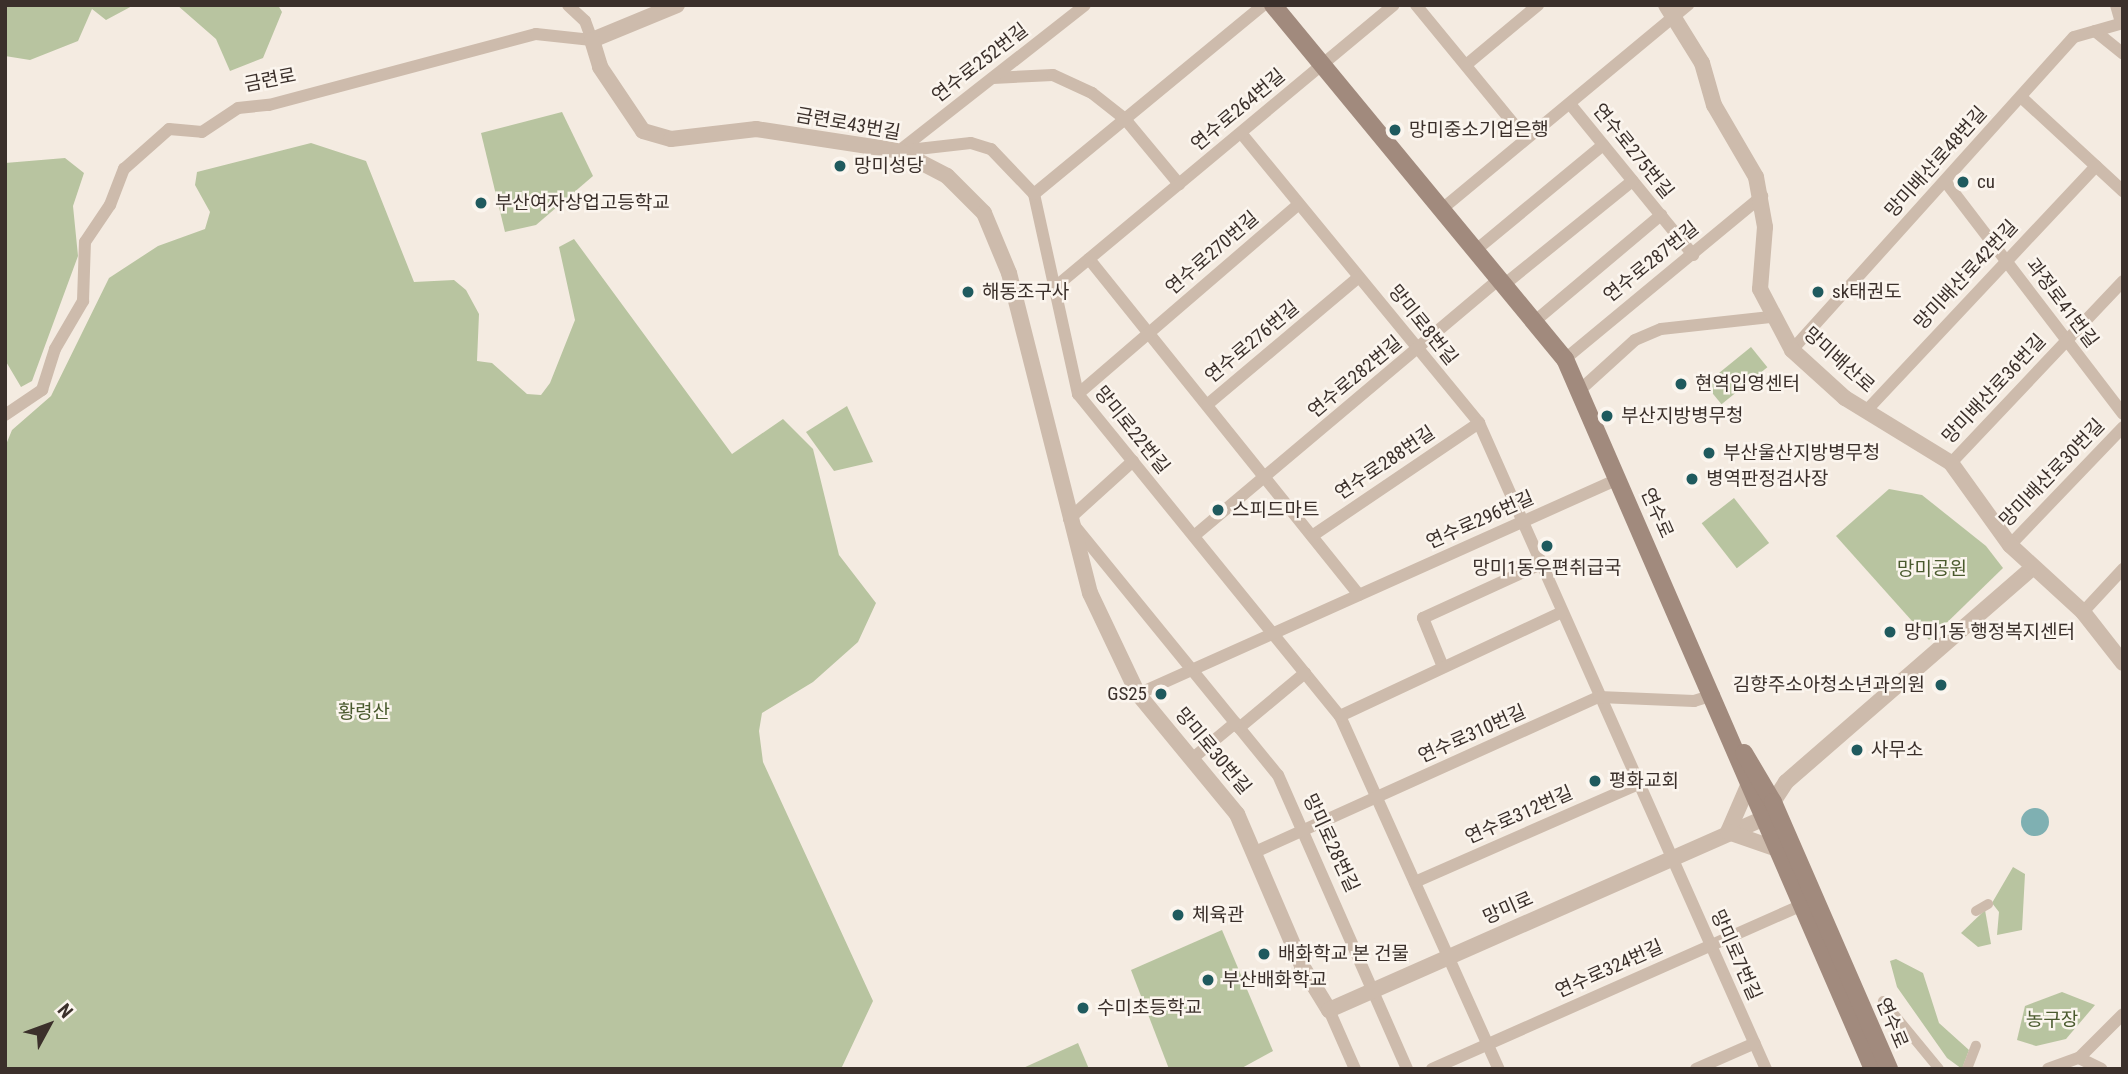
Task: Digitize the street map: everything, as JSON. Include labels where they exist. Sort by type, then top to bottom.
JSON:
[{"type":"main road","name":"연수로","points":[[1273,5],[1565,359],[1730,730],[1773,802],[1889,1069]]},
{"type":"main road","name":"연수로","points":[[1730,730],[1748,786],[1873,1069]]},
{"type":"street","points":[[568,5],[585,21],[592,40]]},
{"type":"street","name":"금련로","points":[[5,415],[42,390],[55,349],[83,301],[85,242],[110,205],[124,169],[169,129],[202,132],[238,108],[269,106],[536,34],[592,40],[677,5]]},
{"type":"street","name":"연수로252번길","points":[[899,151],[1085,5]]},
{"type":"street","points":[[899,151],[971,143],[991,149],[1034,194],[1263,5]]},
{"type":"street","name":"연수로264번길","points":[[1054,288],[1394,5]]},
{"type":"street","points":[[1416,5],[1526,139]]},
{"type":"street","points":[[1466,65],[1538,5]]},
{"type":"street","name":"연수로275번길","points":[[1442,209],[1570,104],[1670,11],[1688,5]]},
{"type":"street","points":[[2116,5],[2122,23]]},
{"type":"street","name":"망미배산로","points":[[1670,11],[1762,196],[1760,289],[1770,317],[1792,350],[1866,411],[1951,463],[2010,545],[2083,612],[2123,663]]},
{"type":"street","name":"망미배산로48번길","points":[[1792,350],[2074,37],[2122,23]]},
{"type":"street","points":[[2095,31],[2123,54]]},
{"type":"street","name":"금련로43번길","points":[[592,40],[624,109],[657,138],[755,129],[899,151],[968,194],[1003,250],[1069,519]]},
{"type":"street","points":[[992,78],[1053,75],[1125,119],[1179,184]]},
{"type":"street","points":[[2021,97],[2123,191]]},
{"type":"street","name":"연수로275번길","points":[[1570,104],[1693,255]]},
{"type":"street","name":"망미로8번길","points":[[1241,133],[1479,423],[1671,857]]},
{"type":"street","points":[[1476,250],[1603,145]]},
{"type":"street","name":"망미배산로42번길","points":[[1866,411],[2096,166]]},
{"type":"street","points":[[1502,281],[1632,181]]},
{"type":"street","name":"과정로41번길","points":[[1945,181],[2123,414]]},
{"type":"street","name":"망미로22번길","points":[[1034,194],[1078,394],[1340,716],[1499,1069]]},
{"type":"street","name":"연수로287번길","points":[[1565,359],[1762,196]]},
{"type":"street","name":"연수로270번길","points":[[1078,394],[1299,204]]},
{"type":"street","points":[[1535,321],[1661,215]]},
{"type":"street","points":[[1089,258],[1150,332]]},
{"type":"street","name":"연수로276번길","points":[[1150,332],[1208,404],[1359,277]]},
{"type":"street","name":"연수로282번길","points":[[1194,536],[1502,281]]},
{"type":"street","name":"망미배산로36번길","points":[[1951,463],[2123,281]]},
{"type":"street","points":[[1580,390],[1635,340],[1661,329],[1770,317]]},
{"type":"street","points":[[1208,404],[1359,595]]},
{"type":"street","name":"연수로288번길","points":[[1312,536],[1479,423]]},
{"type":"street","name":"망미배산로30번길","points":[[2010,545],[2123,427]]},
{"type":"street","points":[[1069,519],[1133,461]]},
{"type":"street","name":"연수로296번길","points":[[1138,694],[1618,479]]},
{"type":"street","name":"망미로28번길","points":[[1069,519],[1278,775],[1376,989],[1407,1069]]},
{"type":"street","name":"망미로30번길","points":[[1069,519],[1090,593],[1138,694],[1237,814],[1302,966],[1329,1010]]},
{"type":"street","points":[[1443,667],[1423,618],[1541,564]]},
{"type":"street","points":[[1762,819],[1786,782],[2033,567]]},
{"type":"street","points":[[2083,612],[2123,569]]},
{"type":"street","points":[[1340,716],[1562,612]]},
{"type":"street","points":[[1193,758],[1305,673]]},
{"type":"street","name":"연수로310번길","points":[[1255,852],[1599,697],[1694,701],[1714,695]]},
{"type":"street","name":"연수로312번길","points":[[1415,882],[1638,784]]},
{"type":"street","points":[[1748,786],[1728,832],[1777,849]]},
{"type":"street","name":"망미로","points":[[1329,1010],[1762,819]]},
{"type":"street","name":"망미로7번길","points":[[1671,857],[1766,1069]]},
{"type":"street","points":[[1976,911],[1988,904]]},
{"type":"street","name":"연수로324번길","points":[[1432,1069],[1801,905]]},
{"type":"street","points":[[1883,1001],[1939,1069]]},
{"type":"street","points":[[1329,1010],[1354,1069]]},
{"type":"street","points":[[2048,1069],[2079,1058],[2123,1014]]},
{"type":"street","points":[[1696,1069],[1755,1042]]},
{"type":"street","points":[[1967,1069],[1976,1046]]},
{"type":"street","points":[[2079,1058],[2102,1069]]},
{"type":"green space","points":[[5,5],[134,5],[106,20],[92,9],[78,41],[30,60],[5,56]]},
{"type":"green space","points":[[177,5],[278,5],[282,12],[263,58],[230,71],[216,39]]},
{"type":"green space","points":[[562,112],[593,176],[536,225],[505,232],[481,133]]},
{"type":"green space","name":"황령산","points":[[311,143],[366,161],[414,282],[454,280],[466,290],[479,314],[477,361],[492,363],[527,394],[541,395],[550,383],[575,320],[559,247],[574,239],[732,454],[783,419],[813,449],[839,555],[876,603],[858,642],[813,682],[762,713],[759,731],[763,762],[873,1001],[841,1069],[5,1069],[5,447],[12,430],[51,396],[109,278],[158,246],[205,229],[210,212],[195,185],[197,172]]},
{"type":"green space","points":[[65,158],[84,173],[73,206],[78,256],[32,381],[21,387],[5,360],[5,163]]},
{"type":"green space","points":[[1751,347],[1767,367],[1722,404],[1705,384]]},
{"type":"green space","points":[[847,406],[873,462],[834,471],[806,432]]},
{"type":"green space","name":"망미공원","points":[[1889,489],[1922,495],[1986,546],[2003,568],[1929,640],[1836,536]]},
{"type":"green space","points":[[1734,498],[1769,543],[1737,568],[1702,523]]},
{"type":"green space","points":[[2013,867],[2025,874],[2022,930],[1997,935],[1999,912],[1992,903]]},
{"type":"green space","points":[[1985,910],[1991,944],[1978,947],[1961,933]]},
{"type":"green space","points":[[1222,930],[1273,1051],[1240,1069],[1169,1069],[1131,970]]},
{"type":"green space","points":[[1896,959],[1923,973],[1939,1023],[1969,1050],[1962,1069],[1947,1058],[1897,987],[1890,961]]},
{"type":"green space","name":"농구장","points":[[2062,992],[2095,1005],[2066,1039],[2036,1046],[2017,1040],[2025,1006]]},
{"type":"green space","points":[[1078,1043],[1089,1069],[1021,1069]]},
{"type":"water","points":[[2035,808],[2045,812],[2049,822],[2045,832],[2035,836],[2025,832],[2021,822],[2025,812]]},
{"type":"place","name":"망미중소기업은행","points":[[1395,130]]},
{"type":"place","name":"망미성당","points":[[840,166]]},
{"type":"place","name":"cu","points":[[1963,182]]},
{"type":"place","name":"부산여자상업고등학교","points":[[481,203]]},
{"type":"place","name":"해동조구사","points":[[968,292]]},
{"type":"place","name":"sk태권도","points":[[1818,292]]},
{"type":"place","name":"현역입영센터","points":[[1681,384]]},
{"type":"place","name":"부산지방병무청","points":[[1607,416]]},
{"type":"place","name":"부산울산지방병무청","points":[[1709,453]]},
{"type":"place","name":"병역판정검사장","points":[[1692,479]]},
{"type":"place","name":"스피드마트","points":[[1218,510]]},
{"type":"place","name":"망미1동우편취급국","points":[[1547,546]]},
{"type":"place","name":"망미1동 행정복지센터","points":[[1890,632]]},
{"type":"place","name":"김향주소아청소년과의원","points":[[1941,685]]},
{"type":"place","name":"GS25","points":[[1161,694]]},
{"type":"place","name":"사무소","points":[[1857,750]]},
{"type":"place","name":"평화교회","points":[[1595,781]]},
{"type":"place","name":"체육관","points":[[1178,915]]},
{"type":"place","name":"배화학교 본 건물","points":[[1264,954]]},
{"type":"place","name":"부산배화학교","points":[[1208,980]]},
{"type":"place","name":"수미초등학교","points":[[1083,1008]]}]
